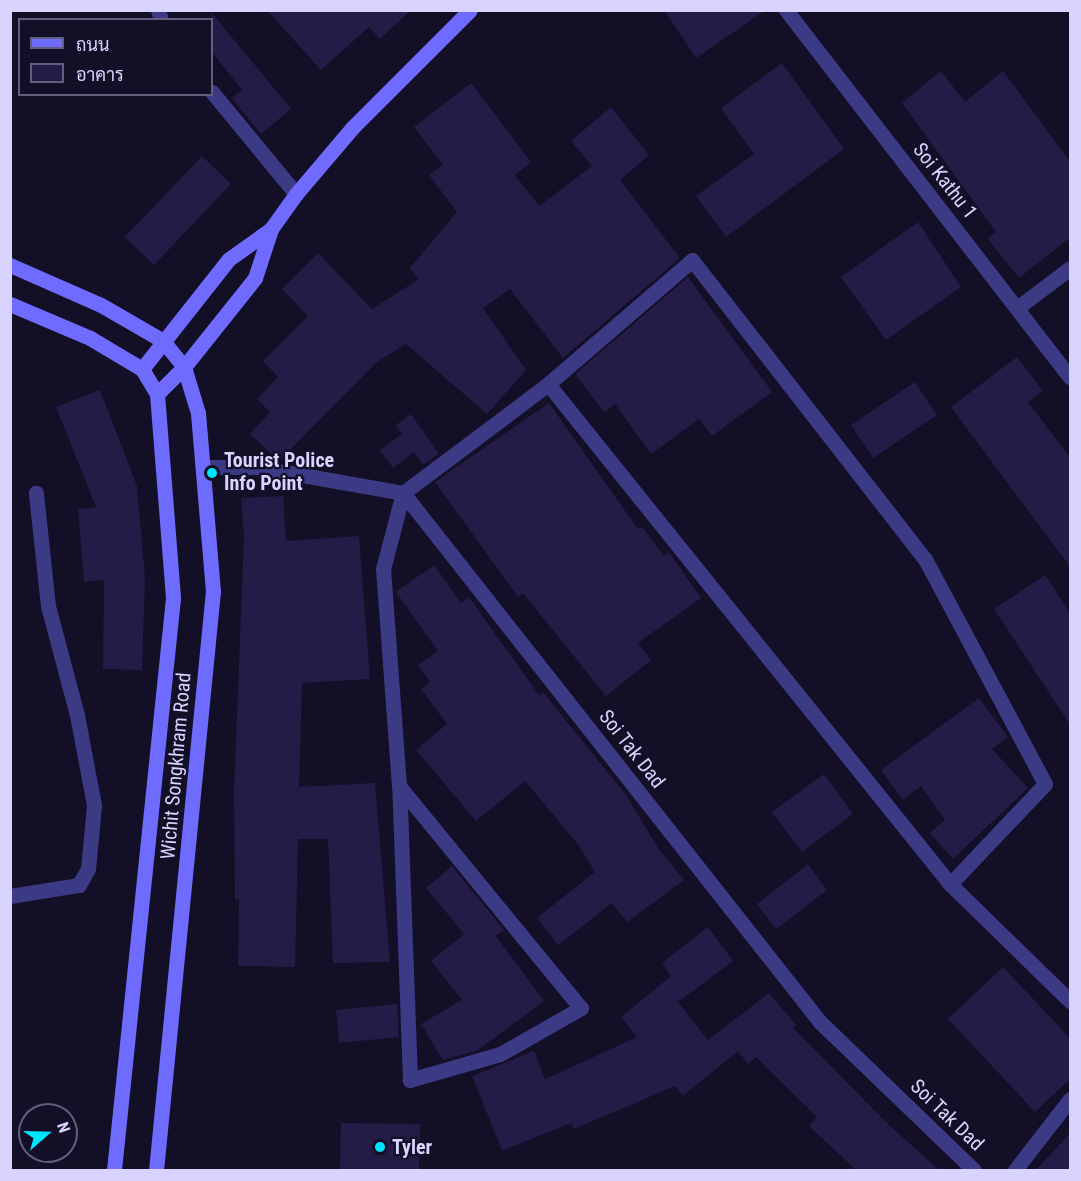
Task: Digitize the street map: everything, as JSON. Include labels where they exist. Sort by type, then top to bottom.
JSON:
[{"type":"main road","points":[[157,394],[184,368],[255,278],[272,229],[296,194],[353,127],[470,10]]},
{"type":"main road","points":[[142,369],[229,259],[272,229]]},
{"type":"main road","name":"Wichit Songkhram Road","points":[[10,265],[101,305],[163,341],[184,368],[198,413],[205,467],[213,591],[156,1170]]},
{"type":"main road","name":"Wichit Songkhram Road","points":[[10,304],[90,338],[142,369],[157,394],[174,598],[114,1170]]},
{"type":"street","name":"Soi Kathu 1","points":[[786,10],[1071,376]]},
{"type":"street","points":[[213,93],[296,194]]},
{"type":"street","points":[[399,786],[581,1008],[500,1054],[410,1080],[399,786],[383,569],[404,493],[548,384],[692,260],[925,559],[1045,784],[950,884]]},
{"type":"street","points":[[1017,308],[1071,268]]},
{"type":"street","points":[[548,384],[950,884],[1071,1001]]},
{"type":"street","points":[[205,467],[257,467],[404,493]]},
{"type":"street","points":[[10,896],[79,885],[88,869],[94,805],[77,715],[48,606],[36,493]]},
{"type":"street","name":"Soi Tak Dad","points":[[404,493],[820,1022],[974,1170]]},
{"type":"street","points":[[1015,1170],[1071,1099]]},
{"type":"building","points":[[267,10],[411,10],[380,39],[369,27],[321,70]]},
{"type":"building","points":[[664,10],[766,10],[696,58]]},
{"type":"building","points":[[212,13],[291,109],[261,134],[232,98],[242,90],[213,53]]},
{"type":"building","points":[[782,63],[844,149],[726,237],[696,196],[754,154],[721,108]]},
{"type":"building","points":[[941,71],[965,102],[1003,71],[1071,163],[1071,237],[1019,278],[988,239],[996,232],[902,103]]},
{"type":"building","points":[[471,83],[531,162],[515,175],[539,206],[592,166],[571,141],[611,107],[649,155],[620,180],[680,258],[563,358],[510,289],[483,308],[526,370],[487,414],[406,344],[377,362],[279,461],[250,434],[270,412],[257,399],[278,377],[263,361],[308,316],[282,289],[318,253],[372,309],[418,280],[410,268],[457,212],[429,175],[443,165],[414,127]]},
{"type":"building","points":[[202,156],[231,184],[154,265],[125,237]]},
{"type":"building","points":[[918,222],[961,287],[886,340],[841,277]]},
{"type":"building","points":[[688,277],[772,392],[712,436],[699,419],[651,454],[615,404],[604,412],[575,374]]},
{"type":"building","points":[[1017,357],[1043,391],[1028,402],[1071,459],[1071,568],[951,407]]},
{"type":"building","points":[[915,382],[937,415],[873,458],[851,425]]},
{"type":"building","points":[[100,390],[137,486],[145,577],[142,670],[103,669],[104,580],[84,582],[78,509],[96,507],[56,407]]},
{"type":"building","points":[[549,403],[638,529],[642,527],[664,556],[669,552],[701,598],[638,643],[651,660],[606,696],[523,593],[518,597],[435,482]]},
{"type":"building","points":[[411,414],[439,454],[423,465],[414,452],[393,468],[380,450],[402,434],[396,425]]},
{"type":"building","points":[[283,496],[286,541],[359,536],[370,679],[302,683],[299,787],[375,783],[390,962],[333,963],[328,839],[298,839],[295,967],[238,966],[239,899],[235,899],[234,792],[244,536],[241,498]]},
{"type":"building","points":[[434,565],[461,603],[469,597],[539,695],[543,692],[626,795],[658,848],[684,880],[627,922],[612,903],[558,945],[537,918],[595,872],[577,843],[525,781],[476,821],[416,750],[447,724],[421,689],[430,682],[418,665],[438,651],[396,592]]},
{"type":"building","points":[[1045,575],[1071,614],[1071,726],[994,609]]},
{"type":"building","points":[[979,698],[1008,737],[992,749],[1028,788],[953,859],[930,833],[945,820],[921,786],[903,800],[881,770]]},
{"type":"building","points":[[824,774],[853,814],[802,852],[772,812]]},
{"type":"building","points":[[808,864],[827,890],[776,929],[757,904]]},
{"type":"building","points":[[452,866],[504,930],[496,936],[544,1001],[478,1050],[443,1060],[421,1024],[462,1000],[431,961],[464,934],[426,888]]},
{"type":"building","points":[[708,927],[733,961],[678,1002],[708,1040],[769,993],[796,1025],[793,1028],[888,1124],[939,1170],[856,1170],[809,1126],[817,1117],[756,1057],[748,1064],[738,1051],[683,1096],[675,1086],[574,1129],[571,1123],[502,1151],[472,1076],[534,1051],[545,1079],[637,1037],[621,1017],[671,976],[662,963]]},
{"type":"building","points":[[1003,967],[1071,1039],[1071,1078],[1035,1112],[948,1019]]},
{"type":"building","points":[[397,1004],[399,1037],[339,1043],[336,1010]]},
{"type":"building","name":"Tyler","points":[[341,1123],[420,1124],[419,1170],[340,1170]]},
{"type":"building","points":[[1071,1132],[1071,1170],[1036,1170]]},
{"type":"place","name":"Tourist Police Info Point","points":[[212,473]]},
{"type":"place","name":"Tyler","points":[[380,1147]]}]
